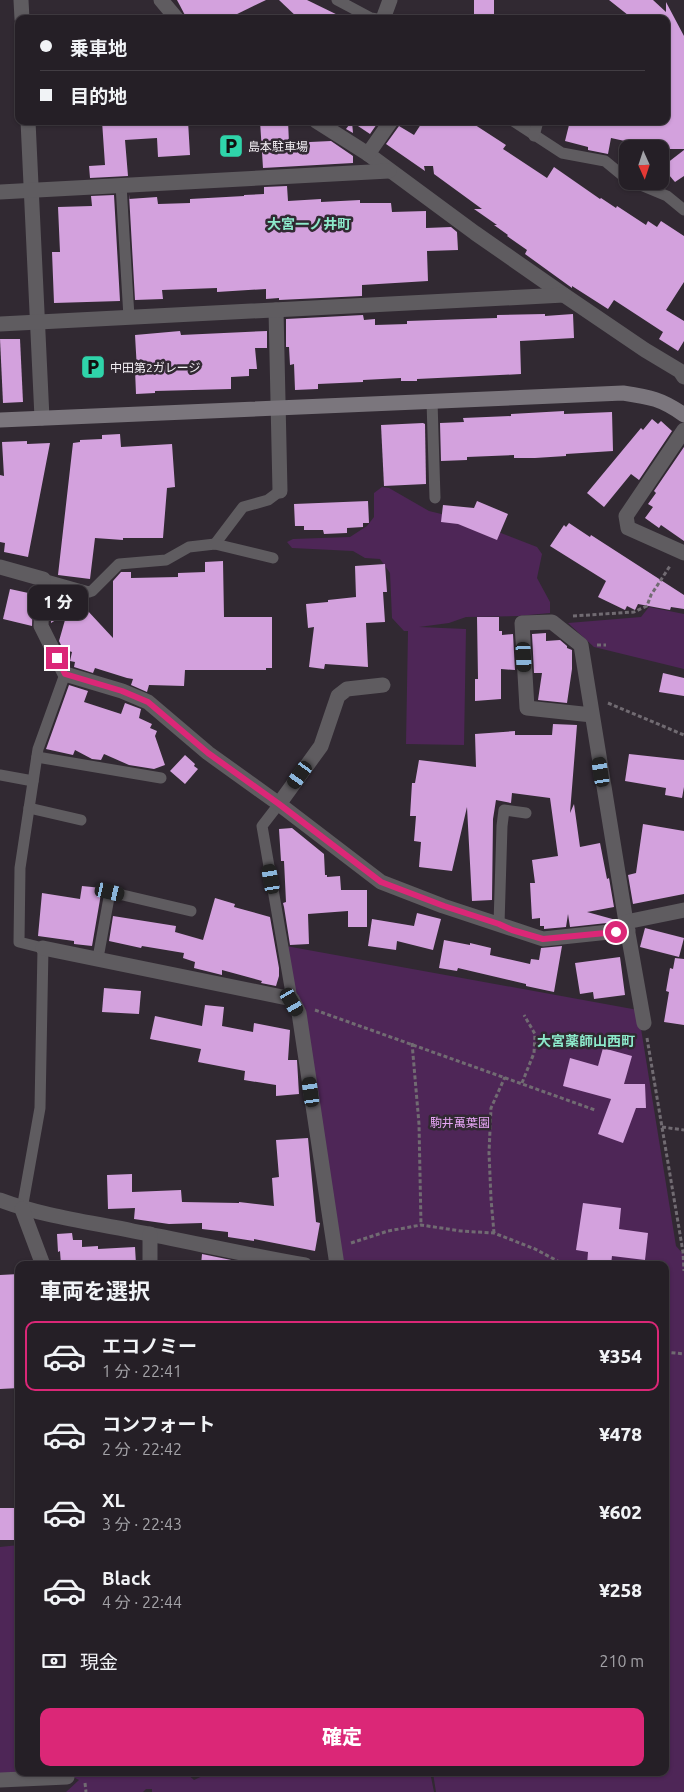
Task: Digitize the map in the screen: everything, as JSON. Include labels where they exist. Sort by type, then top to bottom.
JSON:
[{"type":"street","points":[[21,0],[22,15]]},
{"type":"street","points":[[161,0],[174,15]]},
{"type":"street","points":[[384,15],[390,0]]},
{"type":"street","points":[[28,125],[42,418]]},
{"type":"street","points":[[322,125],[368,154],[388,171],[475,233],[645,350],[680,371],[684,377]]},
{"type":"street","points":[[368,154],[388,125]]},
{"type":"street","points":[[0,192],[388,171]]},
{"type":"street","points":[[0,324],[564,294]]},
{"type":"street","points":[[276,310],[280,491]]},
{"type":"street","points":[[0,420],[623,393],[645,396],[667,403],[684,415]]},
{"type":"street","points":[[682,552],[628,528],[626,516],[684,430]]},
{"type":"street","points":[[0,568],[43,579],[41,626],[65,674],[122,691],[148,702],[208,753],[279,804],[381,882],[512,930],[543,939],[627,926],[684,910]]},
{"type":"street","points":[[592,715],[527,708],[522,623],[552,622],[581,645],[644,1023]]},
{"type":"street","points":[[279,804],[321,746],[338,696],[347,689],[383,685]]},
{"type":"street","points":[[43,948],[292,1000],[299,1013],[335,1261]]},
{"type":"street","points":[[0,1200],[22,1209],[282,1261]]},
{"type":"street","points":[[22,1209],[42,1261]]},
{"type":"street","points":[[150,1234],[150,1261]]},
{"type":"street","points":[[0,1780],[67,1777]]},
{"type":"lane","points":[[337,0],[365,15]]},
{"type":"lane","points":[[518,125],[562,153],[605,161],[619,172]]},
{"type":"lane","points":[[534,136],[537,125]]},
{"type":"lane","points":[[121,185],[129,317]]},
{"type":"lane","points":[[653,190],[667,196],[684,210]]},
{"type":"lane","points":[[432,400],[435,498]]},
{"type":"lane","points":[[215,544],[243,507],[268,500],[280,491]]},
{"type":"lane","points":[[43,579],[89,592],[119,564],[166,560],[190,547],[215,544],[273,558]]},
{"type":"lane","points":[[22,1209],[40,1108],[43,948],[19,942],[20,868],[38,749],[65,674]]},
{"type":"lane","points":[[37,757],[161,778]]},
{"type":"lane","points":[[0,775],[33,782]]},
{"type":"lane","points":[[279,804],[262,826],[292,1000]]},
{"type":"lane","points":[[29,808],[81,820]]},
{"type":"lane","points":[[499,924],[504,810],[526,813]]},
{"type":"lane","points":[[98,958],[110,892],[191,911]]},
{"type":"path","points":[[568,616],[634,612],[647,606],[651,595],[682,552]]},
{"type":"path","points":[[589,695],[684,735]]},
{"type":"path","points":[[292,1000],[595,1110]]},
{"type":"path","points":[[522,1083],[534,1053],[535,1034],[524,1015]]},
{"type":"path","points":[[644,1023],[683,1252],[684,1271]]},
{"type":"path","points":[[412,1043],[419,1124],[421,1225]]},
{"type":"path","points":[[494,1233],[489,1153],[491,1108],[505,1077]]},
{"type":"path","points":[[662,1127],[684,1130]]},
{"type":"path","points":[[334,1250],[388,1230],[421,1225],[461,1231],[494,1233],[535,1249],[558,1261]]},
{"type":"path","points":[[669,1352],[684,1354]]},
{"type":"green space","points":[[382,487],[389,488],[429,511],[470,521],[537,547],[542,554],[537,578],[550,602],[550,613],[466,617],[449,623],[419,627],[466,629],[464,745],[406,744],[408,631],[404,631],[392,618],[390,573],[380,559],[365,558],[353,551],[292,548],[287,542],[293,539],[350,537],[367,526],[374,517],[374,493]]},
{"type":"green space","points":[[649,607],[684,614],[684,669],[594,647],[568,623],[641,617]]},
{"type":"green space","name":"駒井萬葉園","points":[[286,946],[638,1010],[676,1246],[684,1255],[684,1792],[436,1792],[433,1776],[669,1776],[669,1261],[338,1261]]},
{"type":"green space","points":[[15,1545],[15,1776],[40,1776],[0,1779],[0,1547]]},
{"type":"green space","points":[[71,1776],[190,1776],[194,1780],[202,1776],[431,1776],[434,1792],[152,1792],[152,1789],[146,1789],[143,1792],[66,1792],[79,1780]]},
{"type":"building","points":[[177,0],[266,0],[235,15],[185,15]]},
{"type":"building","points":[[279,0],[307,0],[338,15],[295,15]]},
{"type":"building","points":[[474,0],[494,0],[494,15],[474,15]]},
{"type":"building","points":[[609,0],[653,0],[666,12],[666,2],[684,36],[684,149],[669,149],[669,140],[620,140],[611,138],[608,154],[588,150],[588,147],[565,141],[569,125],[670,125],[670,15],[628,15]]},
{"type":"building","points":[[102,125],[188,125],[190,155],[158,157],[157,138],[125,140],[128,176],[90,178],[89,166],[105,165]]},
{"type":"building","points":[[260,125],[288,125],[289,143],[331,141],[353,156],[353,163],[263,168]]},
{"type":"building","points":[[349,125],[352,125],[353,133],[346,129]]},
{"type":"building","points":[[356,125],[376,125],[370,134]]},
{"type":"building","points":[[420,125],[475,125],[506,145],[503,149],[547,178],[554,167],[600,199],[616,208],[617,206],[646,225],[648,221],[657,227],[661,221],[684,236],[684,282],[666,310],[684,321],[684,341],[678,351],[659,339],[663,332],[614,300],[608,309],[572,286],[572,288],[525,254],[527,250],[474,209],[482,209],[434,174],[433,166],[424,166],[425,171],[386,144],[399,126],[414,135]]},
{"type":"building","points":[[684,150],[684,176],[675,182],[669,175],[669,162]]},
{"type":"building","points":[[287,186],[288,201],[321,199],[321,202],[360,200],[360,203],[391,203],[392,212],[426,211],[426,228],[451,227],[457,232],[458,250],[427,251],[428,281],[362,285],[362,296],[279,300],[279,298],[266,299],[266,289],[217,292],[217,288],[162,290],[163,299],[135,300],[129,199],[157,197],[158,204],[190,203],[190,199],[264,194],[264,187]]},
{"type":"building","points":[[114,195],[120,301],[54,303],[52,252],[60,252],[58,207],[92,206],[91,196]]},
{"type":"building","points":[[545,314],[545,316],[573,314],[574,338],[520,341],[521,374],[417,379],[417,381],[401,381],[401,378],[363,380],[363,382],[318,384],[318,389],[295,390],[294,364],[290,365],[289,347],[286,347],[286,319],[363,315],[364,320],[375,319],[375,325],[407,324],[407,321],[497,318],[497,315]]},
{"type":"building","points":[[180,331],[181,335],[267,331],[267,348],[255,348],[257,369],[249,369],[249,376],[231,377],[231,389],[155,391],[155,393],[136,394],[135,335]]},
{"type":"building","points":[[0,339],[20,339],[23,402],[3,403]]},
{"type":"building","points":[[564,411],[564,414],[612,412],[613,451],[535,458],[514,458],[514,455],[467,457],[467,460],[441,461],[440,423],[464,422],[463,418]]},
{"type":"building","points":[[652,419],[658,424],[661,421],[672,431],[639,480],[631,474],[604,507],[587,493],[641,428],[643,430]]},
{"type":"building","points":[[425,424],[426,484],[384,486],[381,425]]},
{"type":"building","points":[[120,434],[121,447],[172,444],[175,487],[167,488],[163,538],[123,538],[123,540],[95,538],[90,579],[58,575],[73,443],[80,442],[80,440],[102,439],[102,435]]},
{"type":"building","points":[[27,441],[27,444],[50,443],[28,557],[4,552],[5,543],[0,542],[0,475],[4,476],[2,442]]},
{"type":"building","points":[[684,447],[684,541],[661,525],[659,528],[645,518],[653,507],[648,504],[656,493],[654,491]]},
{"type":"building","points":[[368,501],[369,523],[363,523],[363,527],[347,528],[347,533],[324,534],[323,530],[304,530],[304,526],[295,526],[294,504]]},
{"type":"building","points":[[477,501],[508,514],[497,540],[458,524],[441,522],[443,505],[474,508]]},
{"type":"building","points":[[569,523],[590,537],[591,535],[684,595],[684,609],[671,607],[670,610],[638,604],[635,610],[627,606],[625,610],[598,597],[606,581],[550,546],[564,525],[566,527]]},
{"type":"building","points":[[223,561],[224,617],[272,617],[272,668],[266,668],[266,670],[185,670],[184,686],[149,685],[147,692],[131,685],[133,679],[95,668],[93,673],[74,667],[75,662],[70,661],[72,652],[63,649],[59,641],[67,613],[51,623],[52,598],[55,599],[56,590],[74,596],[113,638],[113,581],[121,572],[131,572],[131,578],[178,577],[178,573],[205,572],[205,562]]},
{"type":"building","points":[[385,564],[387,592],[383,592],[385,622],[366,623],[368,667],[325,664],[324,669],[309,667],[314,627],[308,628],[306,604],[356,597],[355,566]]},
{"type":"building","points":[[10,589],[33,594],[32,626],[3,619]]},
{"type":"building","points":[[477,617],[499,617],[499,631],[502,631],[502,635],[513,634],[515,670],[501,669],[501,699],[475,701],[475,679],[478,679]]},
{"type":"building","points":[[546,633],[546,641],[560,640],[567,648],[572,650],[572,669],[567,703],[538,700],[542,673],[534,673],[532,634]]},
{"type":"building","points":[[663,673],[684,678],[684,696],[659,692]]},
{"type":"building","points":[[69,685],[88,691],[84,702],[121,714],[125,703],[141,709],[139,718],[152,724],[150,728],[157,731],[155,736],[165,765],[154,769],[129,765],[104,754],[101,760],[92,759],[75,750],[73,755],[46,749]]},
{"type":"building","points":[[553,724],[577,725],[570,813],[574,804],[580,847],[600,843],[607,879],[609,878],[614,907],[587,912],[616,920],[616,922],[570,927],[568,914],[566,927],[544,929],[544,926],[540,926],[540,918],[532,919],[530,883],[535,883],[532,860],[558,856],[550,798],[512,793],[511,803],[496,800],[493,819],[492,900],[472,901],[467,807],[452,871],[419,867],[421,842],[414,841],[416,816],[410,816],[412,783],[415,783],[419,760],[476,767],[475,734],[515,731],[515,735],[552,735]]},
{"type":"building","points":[[629,754],[684,760],[682,798],[665,795],[666,788],[625,781]]},
{"type":"building","points":[[185,755],[198,769],[185,784],[170,771]]},
{"type":"building","points":[[643,824],[684,831],[684,894],[633,904],[628,875],[636,873]]},
{"type":"building","points":[[292,828],[324,854],[325,875],[327,877],[340,876],[341,890],[367,890],[367,927],[348,927],[348,911],[308,914],[309,944],[290,945],[283,903],[286,902],[284,861],[281,861],[279,829]]},
{"type":"building","points":[[82,886],[102,888],[92,946],[74,944],[74,941],[38,936],[42,893],[80,899]]},
{"type":"building","points":[[215,898],[235,904],[234,907],[270,917],[279,968],[276,986],[222,970],[222,975],[194,968],[195,962],[183,958],[184,953],[142,946],[141,948],[109,941],[113,916],[176,926],[175,932],[203,940]]},
{"type":"building","points":[[417,913],[441,919],[433,950],[397,941],[396,950],[368,946],[372,919],[414,926]]},
{"type":"building","points":[[645,928],[684,938],[679,957],[640,947]]},
{"type":"building","points":[[444,940],[491,948],[490,955],[530,964],[531,959],[539,960],[541,948],[562,946],[554,992],[458,968],[457,971],[439,968]]},
{"type":"building","points":[[620,957],[625,995],[594,999],[593,992],[580,994],[575,963]]},
{"type":"building","points":[[675,958],[684,959],[684,1025],[664,1022],[669,992],[666,991],[670,968],[673,969]]},
{"type":"building","points":[[104,988],[141,991],[139,1014],[102,1012]]},
{"type":"building","points":[[205,1005],[224,1007],[222,1026],[253,1032],[254,1023],[290,1030],[288,1060],[297,1060],[299,1094],[276,1096],[276,1085],[244,1080],[245,1071],[198,1062],[201,1049],[150,1039],[155,1016],[202,1026]]},
{"type":"building","points":[[603,1048],[632,1056],[624,1084],[645,1084],[646,1108],[636,1108],[623,1143],[598,1134],[611,1099],[563,1086],[570,1058],[598,1066]]},
{"type":"building","points":[[308,1138],[316,1222],[320,1223],[315,1251],[254,1239],[254,1241],[228,1237],[228,1232],[202,1229],[202,1223],[169,1224],[134,1219],[135,1208],[108,1209],[107,1175],[132,1174],[132,1192],[181,1190],[182,1202],[239,1202],[274,1206],[272,1178],[279,1177],[276,1140]]},
{"type":"building","points":[[583,1203],[621,1208],[619,1229],[648,1233],[645,1260],[612,1256],[611,1261],[587,1261],[588,1252],[576,1250]]},
{"type":"building","points":[[72,1233],[73,1240],[82,1240],[82,1247],[98,1246],[98,1249],[135,1247],[136,1261],[61,1261],[57,1234]]},
{"type":"building","points":[[202,1254],[236,1261],[201,1261]]},
{"type":"building","points":[[15,1274],[15,1388],[0,1389],[0,1275]]},
{"type":"building","points":[[0,1508],[15,1508],[15,1540],[0,1540]]},
{"type":"place","name":"島本駐車場","points":[[231,146]]},
{"type":"place","name":"中田第2ガレージ","points":[[93,367]]},
{"type":"district","name":"大宮一ノ井町","points":[[309,224]]},
{"type":"district","name":"大宮薬師山西町","points":[[586,1041]]},
{"type":"route","points":[[57,658],[65,674],[122,691],[148,702],[208,753],[279,804],[381,882],[512,930],[543,939],[616,932]]}]
